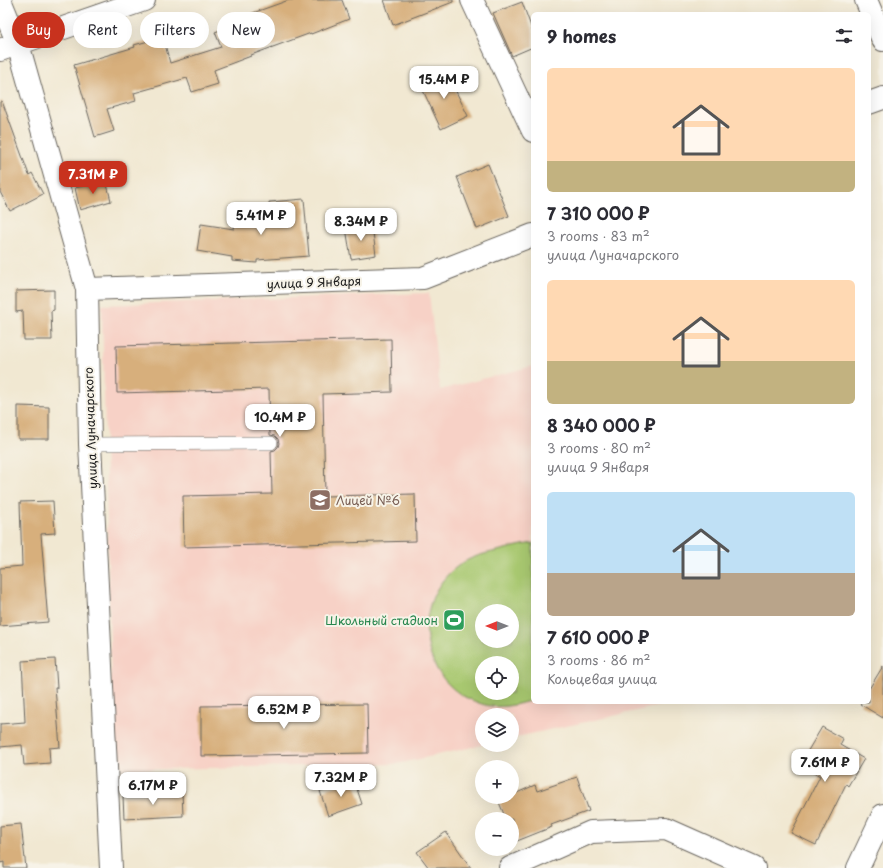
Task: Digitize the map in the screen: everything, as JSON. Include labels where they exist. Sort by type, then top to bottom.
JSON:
[{"type":"street","name":"улица Луначарского","points":[[0,0],[9,47],[87,289],[90,444],[111,868]]},
{"type":"street","points":[[9,47],[144,0]]},
{"type":"street","points":[[472,0],[531,127]]},
{"type":"street","points":[[866,0],[883,40]]},
{"type":"street","points":[[871,102],[883,98]]},
{"type":"street","name":"улица 9 Января","points":[[87,289],[422,278],[531,236]]},
{"type":"street","points":[[858,868],[883,815]]},
{"type":"street","points":[[510,868],[591,832],[666,829],[754,868]]},
{"type":"lane","points":[[90,444],[271,443]]},
{"type":"shaded area","name":"Лицей №6","points":[[429,293],[440,390],[531,367],[531,704],[668,704],[519,736],[519,708],[475,708],[475,747],[397,764],[113,770],[102,305]]},
{"type":"green space","name":"Школьный стадион","points":[[531,543],[531,700],[507,706],[491,706],[478,703],[465,697],[449,685],[437,670],[430,652],[427,633],[428,614],[433,596],[443,580],[458,566],[467,560]]},
{"type":"building","points":[[289,0],[342,0],[349,19],[275,46],[275,12],[256,12]]},
{"type":"building","points":[[384,0],[453,0],[453,2],[393,25]]},
{"type":"building","points":[[522,2],[531,27],[531,48],[512,56],[493,13]]},
{"type":"building","points":[[140,43],[140,48],[166,48],[170,63],[218,48],[270,48],[214,70],[218,84],[192,92],[187,78],[134,93],[136,101],[107,109],[114,131],[95,137],[74,65],[132,48],[135,47],[134,45]]},
{"type":"building","points":[[446,71],[468,116],[441,129],[420,84]]},
{"type":"building","points":[[2,101],[29,175],[32,173],[43,194],[10,211],[0,192],[0,102]]},
{"type":"building","points":[[488,164],[509,216],[477,229],[457,177]]},
{"type":"building","points":[[106,180],[111,201],[80,210],[75,188]]},
{"type":"building","points":[[304,199],[309,256],[257,260],[257,263],[232,261],[232,257],[197,251],[201,224],[234,229],[235,223],[272,226],[269,202]]},
{"type":"building","points":[[372,225],[376,255],[351,259],[346,228]]},
{"type":"building","points":[[54,290],[54,310],[51,311],[52,340],[24,340],[23,311],[16,312],[16,291]]},
{"type":"building","points":[[391,339],[392,392],[323,394],[325,496],[415,494],[416,541],[184,547],[183,496],[272,494],[271,451],[278,447],[279,443],[275,436],[270,435],[269,389],[117,393],[116,346]]},
{"type":"building","points":[[18,406],[49,407],[49,439],[18,439]]},
{"type":"building","points":[[53,501],[55,533],[41,534],[48,622],[0,626],[0,568],[22,566],[20,502]]},
{"type":"building","points":[[55,659],[57,688],[55,688],[60,747],[49,748],[50,763],[24,765],[22,745],[0,747],[0,724],[25,722],[22,661]]},
{"type":"building","points":[[883,666],[883,718],[860,704],[871,704],[871,686]]},
{"type":"building","points":[[367,704],[368,753],[201,756],[201,706]]},
{"type":"building","points":[[822,727],[843,739],[840,745],[864,759],[848,786],[846,784],[816,845],[791,833],[820,776],[800,764]]},
{"type":"building","points":[[577,777],[589,811],[551,825],[552,827],[519,840],[519,812],[503,812],[500,804],[519,804],[519,792],[535,785],[537,791]]},
{"type":"building","points":[[354,780],[362,804],[328,816],[320,791]]},
{"type":"building","points":[[182,792],[183,816],[124,819],[123,796]]},
{"type":"building","points":[[21,824],[26,868],[4,868],[4,862],[0,863],[0,826]]},
{"type":"building","points":[[446,832],[471,868],[429,868],[417,852]]},
{"type":"place","name":"Лицей №6","points":[[320,500]]},
{"type":"place","name":"Школьный стадион","points":[[454,620]]}]
